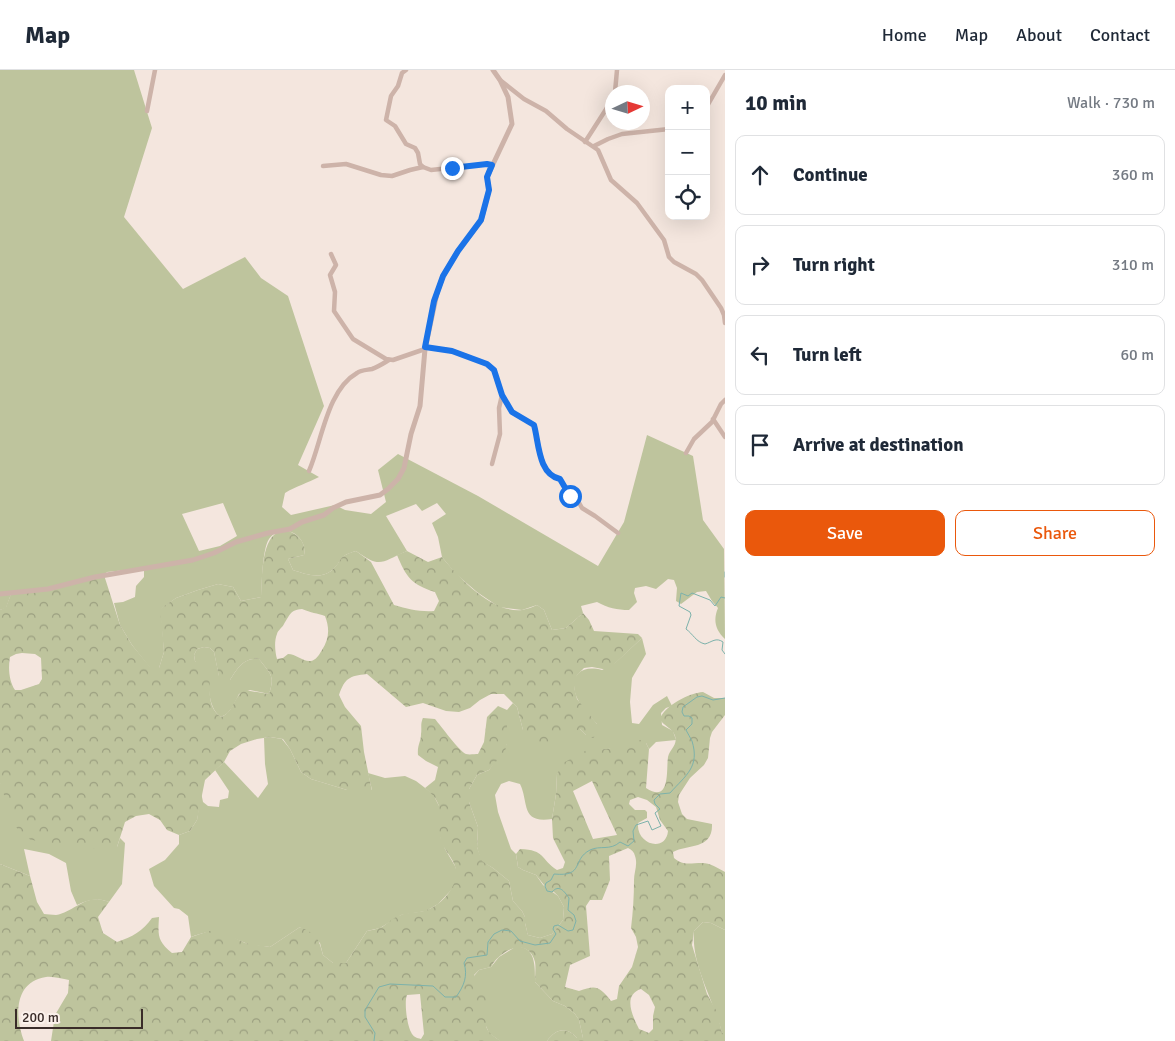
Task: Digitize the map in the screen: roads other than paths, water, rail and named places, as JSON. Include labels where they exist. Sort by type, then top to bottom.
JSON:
[{"type":"street","points":[[147,112],[155,70]]},
{"type":"street","points":[[406,70],[402,73],[398,86],[391,96],[386,120],[395,126],[406,144],[415,148],[420,164],[423,167]]},
{"type":"street","points":[[0,594],[48,589],[95,577],[193,560],[236,542],[290,529],[302,522],[324,515],[346,502],[380,496],[398,479],[404,468],[411,434],[420,406],[425,348],[434,301],[443,276],[458,251],[481,220],[489,190],[487,177],[512,124],[508,97],[493,70]]},
{"type":"street","points":[[616,85],[617,70]]},
{"type":"street","points":[[710,101],[725,75]]},
{"type":"street","points":[[500,80],[524,99],[546,110],[585,142],[594,146],[611,180],[637,203],[664,240],[670,257],[674,262],[696,274],[708,287],[721,308],[725,323]]},
{"type":"street","points":[[585,142],[605,111]]},
{"type":"street","points":[[594,146],[622,134],[665,129]]},
{"type":"street","points":[[323,166],[346,164],[381,175],[392,176],[423,167],[431,170],[492,165]]},
{"type":"street","points":[[331,254],[336,265],[330,275],[335,292],[334,311],[353,339],[386,360],[391,360]]},
{"type":"street","points":[[309,471],[316,454],[325,419],[338,392],[358,372],[373,369],[391,360],[425,348],[452,351],[487,364],[494,370],[502,395],[512,412],[534,425],[546,470],[554,478],[560,479],[570,496],[578,501],[582,508],[618,533]]},
{"type":"street","points":[[492,464],[500,434],[499,408],[502,395]]},
{"type":"street","points":[[686,454],[694,439],[713,420],[720,404],[725,400]]},
{"type":"street","points":[[713,420],[725,437]]},
{"type":"waterway","points":[[725,572],[725,577]]},
{"type":"waterway","points":[[725,598],[721,597],[715,606],[710,600],[692,593],[688,596],[681,593],[679,606],[690,612],[691,615],[686,629],[702,643],[705,644],[716,640],[723,642],[722,650],[725,654]]},
{"type":"waterway","points":[[374,1041],[375,1033],[365,1017],[365,1010],[379,987],[390,984],[433,986],[445,997],[456,997],[464,981],[466,972],[464,963],[467,958],[487,955],[488,942],[494,934],[502,930],[511,931],[520,941],[535,945],[550,943],[556,934],[553,929],[554,926],[558,925],[568,931],[573,930],[576,921],[574,915],[568,910],[569,898],[559,889],[552,892],[547,891],[546,883],[551,880],[554,874],[570,873],[584,854],[590,850],[609,847],[620,842],[628,846],[634,841],[633,831],[636,825],[648,821],[652,830],[661,826],[655,813],[660,809],[654,800],[660,794],[670,793],[693,764],[694,750],[686,730],[692,724],[692,718],[684,716],[682,712],[683,707],[697,697],[702,696],[713,700],[725,698]]}]
